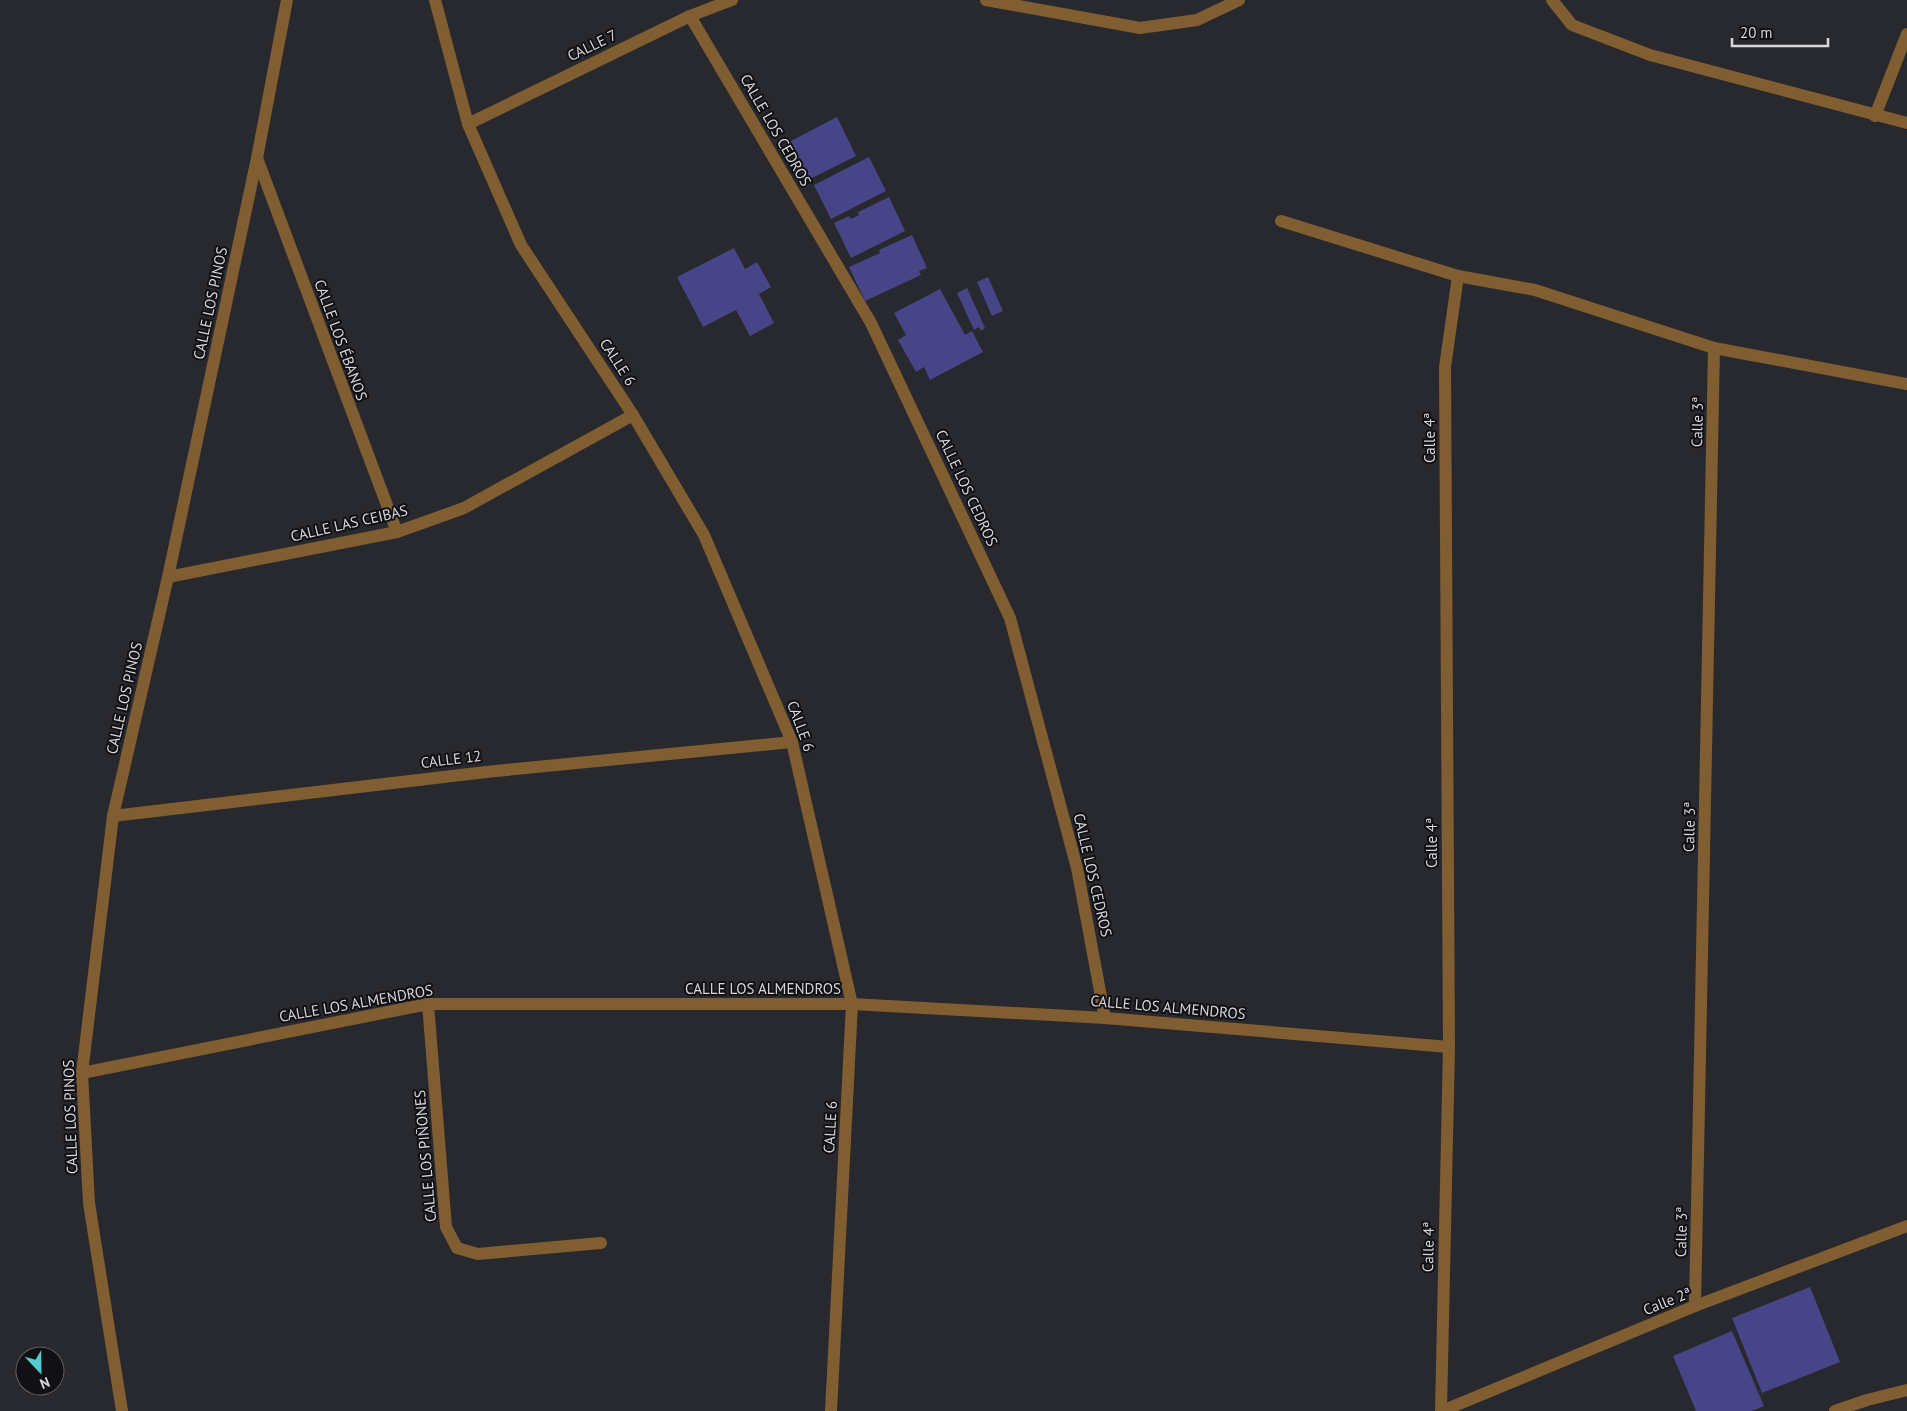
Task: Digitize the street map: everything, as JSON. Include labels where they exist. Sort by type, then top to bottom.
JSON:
[{"type":"street","name":"CALLE LOS PINOS","points":[[122,1411],[89,1203],[82,1074],[113,816],[168,577],[257,158],[287,0]]},
{"type":"street","name":"CALLE 6","points":[[435,0],[468,124],[521,245],[632,414],[704,535],[792,742],[852,1004],[831,1411]]},
{"type":"street","name":"CALLE 7","points":[[468,124],[690,16],[732,0]]},
{"type":"street","points":[[986,0],[1140,28],[1197,20],[1240,0]]},
{"type":"street","points":[[1552,0],[1572,25],[1650,55],[1907,123]]},
{"type":"street","name":"CALLE LOS CEDROS","points":[[690,16],[871,323],[1010,618],[1077,868],[1106,1018]]},
{"type":"street","points":[[1875,116],[1907,34]]},
{"type":"street","name":"CALLE LOS ÉBANOS","points":[[257,158],[397,532]]},
{"type":"street","points":[[1281,221],[1458,276],[1535,290],[1714,348],[1907,384]]},
{"type":"street","name":"Calle 4ª","points":[[1442,1411],[1449,1047],[1445,367],[1458,276]]},
{"type":"street","name":"Calle 3ª","points":[[1696,1306],[1714,348]]},
{"type":"street","name":"CALLE LAS CEIBAS","points":[[168,577],[397,532],[464,508],[632,414]]},
{"type":"street","name":"CALLE 12","points":[[113,816],[486,772],[792,742]]},
{"type":"street","name":"CALLE LOS ALMENDROS","points":[[82,1074],[428,1004],[852,1004],[1106,1018],[1449,1047]]},
{"type":"street","name":"CALLE LOS PIÑONES","points":[[428,1004],[446,1227],[457,1248],[478,1254],[601,1243]]},
{"type":"street","name":"Calle 2ª","points":[[1442,1411],[1696,1306],[1907,1226]]},
{"type":"street","points":[[1836,1411],[1867,1400],[1907,1390]]},
{"type":"building","points":[[837,117],[856,156],[806,181],[787,143]]},
{"type":"building","points":[[869,157],[886,191],[831,219],[814,185]]},
{"type":"building","points":[[889,197],[905,231],[851,258],[834,223],[849,216],[851,219],[859,215],[858,212]]},
{"type":"building","points":[[912,235],[927,268],[919,271],[921,275],[865,301],[849,267],[880,253],[879,250]]},
{"type":"building","points":[[734,248],[745,269],[757,262],[771,287],[759,294],[774,323],[750,336],[736,310],[703,327],[677,277]]},
{"type":"building","points":[[988,277],[1003,311],[992,316],[977,282]]},
{"type":"building","points":[[967,288],[985,328],[981,331],[979,327],[974,330],[957,293]]},
{"type":"building","points":[[940,289],[965,335],[972,331],[983,352],[930,380],[924,367],[916,372],[898,340],[906,335],[894,313]]},
{"type":"building","points":[[1810,1287],[1840,1362],[1762,1393],[1732,1318]]},
{"type":"building","points":[[1732,1331],[1764,1406],[1752,1411],[1696,1411],[1673,1356]]}]
